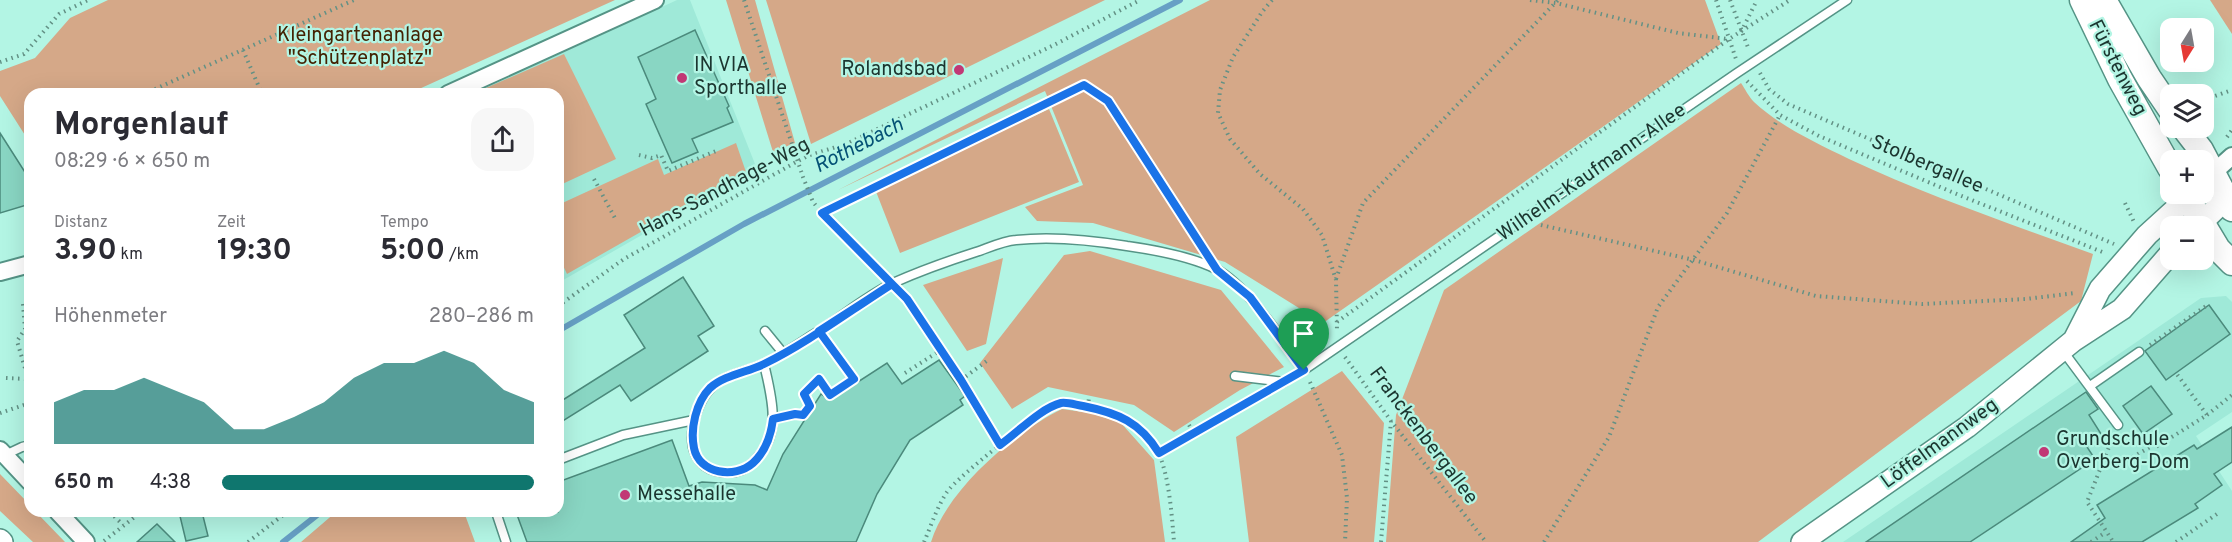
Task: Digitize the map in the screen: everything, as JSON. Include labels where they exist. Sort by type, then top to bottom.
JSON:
[{"type":"main road","name":"Fürstenweg","points":[[2082,0],[2120,79],[2160,150]]},
{"type":"main road","name":"Fürstenweg","points":[[2104,0],[2160,94]]},
{"type":"main road","points":[[2192,138],[2201,150]]},
{"type":"main road","points":[[2214,194],[2230,200]]},
{"type":"main road","points":[[2214,243],[2232,263]]},
{"type":"street","points":[[461,88],[655,0]]},
{"type":"street","points":[[2214,172],[2232,156]]},
{"type":"street","points":[[2210,216],[2230,200]]},
{"type":"street","name":"Löffelmannweg","points":[[2068,346],[2100,289],[2147,235],[2179,204]]},
{"type":"street","name":"Löffelmannweg","points":[[1802,542],[1967,427],[2068,346],[2122,309],[2160,265]]},
{"type":"street","points":[[0,272],[24,266]]},
{"type":"street","points":[[2,452],[24,476]]},
{"type":"street","points":[[63,517],[86,542]]},
{"type":"lane","name":"Wilhelm-Kaufmann-Allee","points":[[1304,370],[1847,0]]},
{"type":"lane","points":[[764,364],[773,419],[772,433],[761,454],[752,465],[730,473],[716,471],[705,466],[697,458],[693,439],[694,420],[710,389],[718,383],[764,364],[892,284],[953,260],[1014,240],[1091,240],[1162,251],[1217,270],[1250,297],[1304,370]]},
{"type":"lane","points":[[765,331],[783,353]]},
{"type":"lane","points":[[2068,346],[2090,386],[2118,425]]},
{"type":"lane","points":[[2090,386],[2139,352]]},
{"type":"lane","points":[[1234,376],[1284,382]]},
{"type":"lane","points":[[564,458],[623,435],[694,420]]},
{"type":"lane","points":[[2,452],[24,446]]},
{"type":"lane","points":[[498,517],[506,542]]},
{"type":"path","points":[[0,62],[24,54],[59,14],[88,0]]},
{"type":"path","points":[[158,88],[354,0]]},
{"type":"path","points":[[744,0],[813,202],[907,299],[961,380],[1000,445]]},
{"type":"path","name":"Hans-Sandhage-Weg","points":[[564,302],[624,259],[798,161],[846,144],[1054,45],[1140,0]]},
{"type":"path","points":[[1272,0],[1233,57],[1220,90],[1218,113],[1230,140],[1260,174],[1303,208],[1322,236],[1336,279],[1338,347]]},
{"type":"path","points":[[1530,0],[1557,2],[1678,33],[1729,39]]},
{"type":"path","points":[[1716,0],[1738,66]]},
{"type":"path","points":[[1730,0],[1751,56]]},
{"type":"path","points":[[1741,32],[1757,0]]},
{"type":"path","points":[[1337,322],[1729,39],[1790,0]]},
{"type":"path","points":[[1336,279],[1363,203],[1557,2]]},
{"type":"path","points":[[243,50],[259,88]]},
{"type":"path","name":"Stolbergallee","points":[[1759,70],[1769,89],[1788,104],[2117,245]]},
{"type":"path","name":"Stolbergallee","points":[[1745,79],[1780,115],[1841,145],[2111,255]]},
{"type":"path","points":[[822,213],[1084,85],[1108,101],[1217,270]]},
{"type":"path","points":[[2214,96],[2232,90]]},
{"type":"path","points":[[1544,542],[1610,437],[1658,307],[1727,213],[1780,115]]},
{"type":"path","points":[[2227,137],[2232,130]]},
{"type":"path","points":[[639,155],[652,159],[661,155],[668,171],[716,151]]},
{"type":"path","points":[[594,179],[616,220]]},
{"type":"path","points":[[2125,204],[2138,228]]},
{"type":"path","points":[[1522,221],[1694,260],[1816,296],[1922,304],[2026,299],[2084,291]]},
{"type":"path","points":[[23,304],[24,316]]},
{"type":"path","points":[[2139,352],[2206,306]]},
{"type":"path","points":[[24,330],[16,341],[24,369]]},
{"type":"path","points":[[773,419],[795,414],[803,415],[810,406],[804,394],[819,379],[830,395],[856,381],[819,331]]},
{"type":"path","name":"Franckenbergallee","points":[[1338,347],[1391,421],[1486,542]]},
{"type":"path","points":[[905,373],[941,350]]},
{"type":"path","points":[[961,380],[988,360]]},
{"type":"path","points":[[1304,370],[1342,455],[1347,498],[1345,542]]},
{"type":"path","points":[[2176,373],[2207,415]]},
{"type":"path","points":[[6,378],[24,379]]},
{"type":"path","points":[[1159,453],[1284,382]]},
{"type":"path","points":[[2105,459],[2121,464],[2154,444],[2156,447],[2207,415],[2232,395]]},
{"type":"path","points":[[1088,407],[1089,397]]},
{"type":"path","points":[[924,542],[941,501],[954,483],[1000,445],[1044,412],[1059,404],[1088,407],[1122,417],[1143,433],[1159,453],[1170,507],[1174,542]]},
{"type":"path","points":[[0,413],[24,405]]},
{"type":"path","points":[[1381,542],[1391,421]]},
{"type":"path","points":[[1189,425],[1194,433]]},
{"type":"path","points":[[2112,540],[2087,502],[2118,425]]},
{"type":"path","points":[[2176,542],[2217,514]]},
{"type":"path","points":[[115,517],[123,525]]},
{"type":"path","points":[[102,542],[134,517]]},
{"type":"path","points":[[248,542],[280,517]]},
{"type":"path","points":[[2091,542],[2106,532]]},
{"type":"shaded area","points":[[677,0],[690,0],[757,169],[564,280],[564,88],[486,88]]},
{"type":"shaded area","name":"Grundschule Overberg-Dom","points":[[2226,296],[2232,302],[2232,412],[2196,436],[2232,491],[2232,542],[1843,542],[2201,298]]},
{"type":"green space","name":"Kleingartenanlage \"Schützenplatz\"","points":[[108,0],[615,0],[421,88],[24,88],[24,134],[0,96],[0,71],[35,58],[70,18]]},
{"type":"green space","points":[[726,0],[755,0],[795,143],[773,152]]},
{"type":"green space","points":[[766,0],[1105,0],[811,144]]},
{"type":"green space","points":[[1210,0],[1705,0],[1721,44],[1323,323],[1225,262],[1093,223],[1037,221],[1025,207],[1083,185],[1045,91],[838,190]]},
{"type":"green space","points":[[2210,0],[2232,0],[2232,34]]},
{"type":"green space","points":[[564,54],[616,159],[564,183],[564,88],[486,88]]},
{"type":"green space","points":[[1741,83],[1754,102],[1764,111],[1799,134],[1837,153],[1939,197],[2093,254],[2081,301],[1758,542],[1386,542],[1396,415],[1444,290]]},
{"type":"green space","points":[[1049,109],[1079,182],[900,253],[875,189]]},
{"type":"green space","points":[[736,143],[746,172],[567,274],[564,268],[564,202],[658,159],[664,175]]},
{"type":"green space","points":[[1090,251],[1221,290],[1284,367],[1240,390],[1174,432],[1134,405],[1048,387],[1012,409],[980,363],[1064,255]]},
{"type":"green space","points":[[1003,258],[986,344],[967,351],[923,285]]},
{"type":"green space","points":[[1342,371],[1384,423],[1374,542],[1249,542],[1236,437]]},
{"type":"green space","points":[[1062,409],[1091,413],[1121,423],[1154,460],[1165,542],[931,542],[939,522],[951,503],[984,465],[1023,433]]},
{"type":"green space","points":[[0,474],[24,499],[24,517],[41,517],[65,542],[33,542],[0,511]]},
{"type":"green space","points":[[330,517],[466,517],[475,542],[301,542]]},
{"type":"building","name":"IN VIA Sporthalle","points":[[695,30],[729,106],[727,108],[733,122],[692,139],[698,152],[672,163],[646,104],[656,99],[638,57]]},
{"type":"building","points":[[0,133],[24,171],[24,206],[0,213]]},
{"type":"building","points":[[683,277],[714,326],[698,336],[708,351],[631,401],[620,385],[564,420],[564,399],[645,348],[624,315]]},
{"type":"building","points":[[2209,305],[2230,334],[2166,380],[2145,351]]},
{"type":"building","points":[[939,360],[965,396],[960,400],[963,405],[910,440],[877,494],[856,542],[527,542],[518,517],[564,517],[564,480],[672,440],[689,486],[702,482],[755,485],[767,490],[783,454],[821,394],[830,400],[887,363],[902,384]]},
{"type":"building","name":"Grundschule Overberg-Dom","points":[[2151,386],[2172,414],[2143,434],[2123,406]]},
{"type":"building","points":[[2086,392],[2098,409],[2089,415],[2103,437],[2087,447],[2095,459],[1970,542],[1866,542]]},
{"type":"building","points":[[2232,427],[2232,462],[2214,474],[2222,485],[2195,504],[2198,508],[2142,542],[2071,542],[2105,518],[2097,505],[2194,445],[2197,449]]},
{"type":"building","points":[[180,517],[203,517],[208,536],[186,541]]},
{"type":"building","points":[[157,524],[175,542],[137,542]]},
{"type":"waterway","name":"Rothebach","points":[[564,328],[744,224],[1180,0]]},
{"type":"waterway","name":"Rothebach","points":[[283,542],[315,517]]},
{"type":"place","name":"Rolandsbad","points":[[959,70]]},
{"type":"place","name":"IN VIA Sporthalle","points":[[682,78]]},
{"type":"place","name":"Grundschule Overberg-Dom","points":[[2044,452]]},
{"type":"place","name":"Messehalle","points":[[625,495]]},
{"type":"route","points":[[1304,370],[1159,453],[1143,433],[1122,417],[1064,403],[1044,412],[1000,445],[961,380],[907,299],[892,284],[819,331],[854,379],[830,395],[819,379],[804,394],[810,406],[803,415],[795,414],[773,419],[772,433],[768,443],[752,465],[730,473],[716,471],[705,466],[697,458],[694,449],[694,420],[710,389],[718,383],[764,364],[892,284],[822,213],[1084,85],[1108,101],[1217,270],[1250,297],[1304,370]]}]
